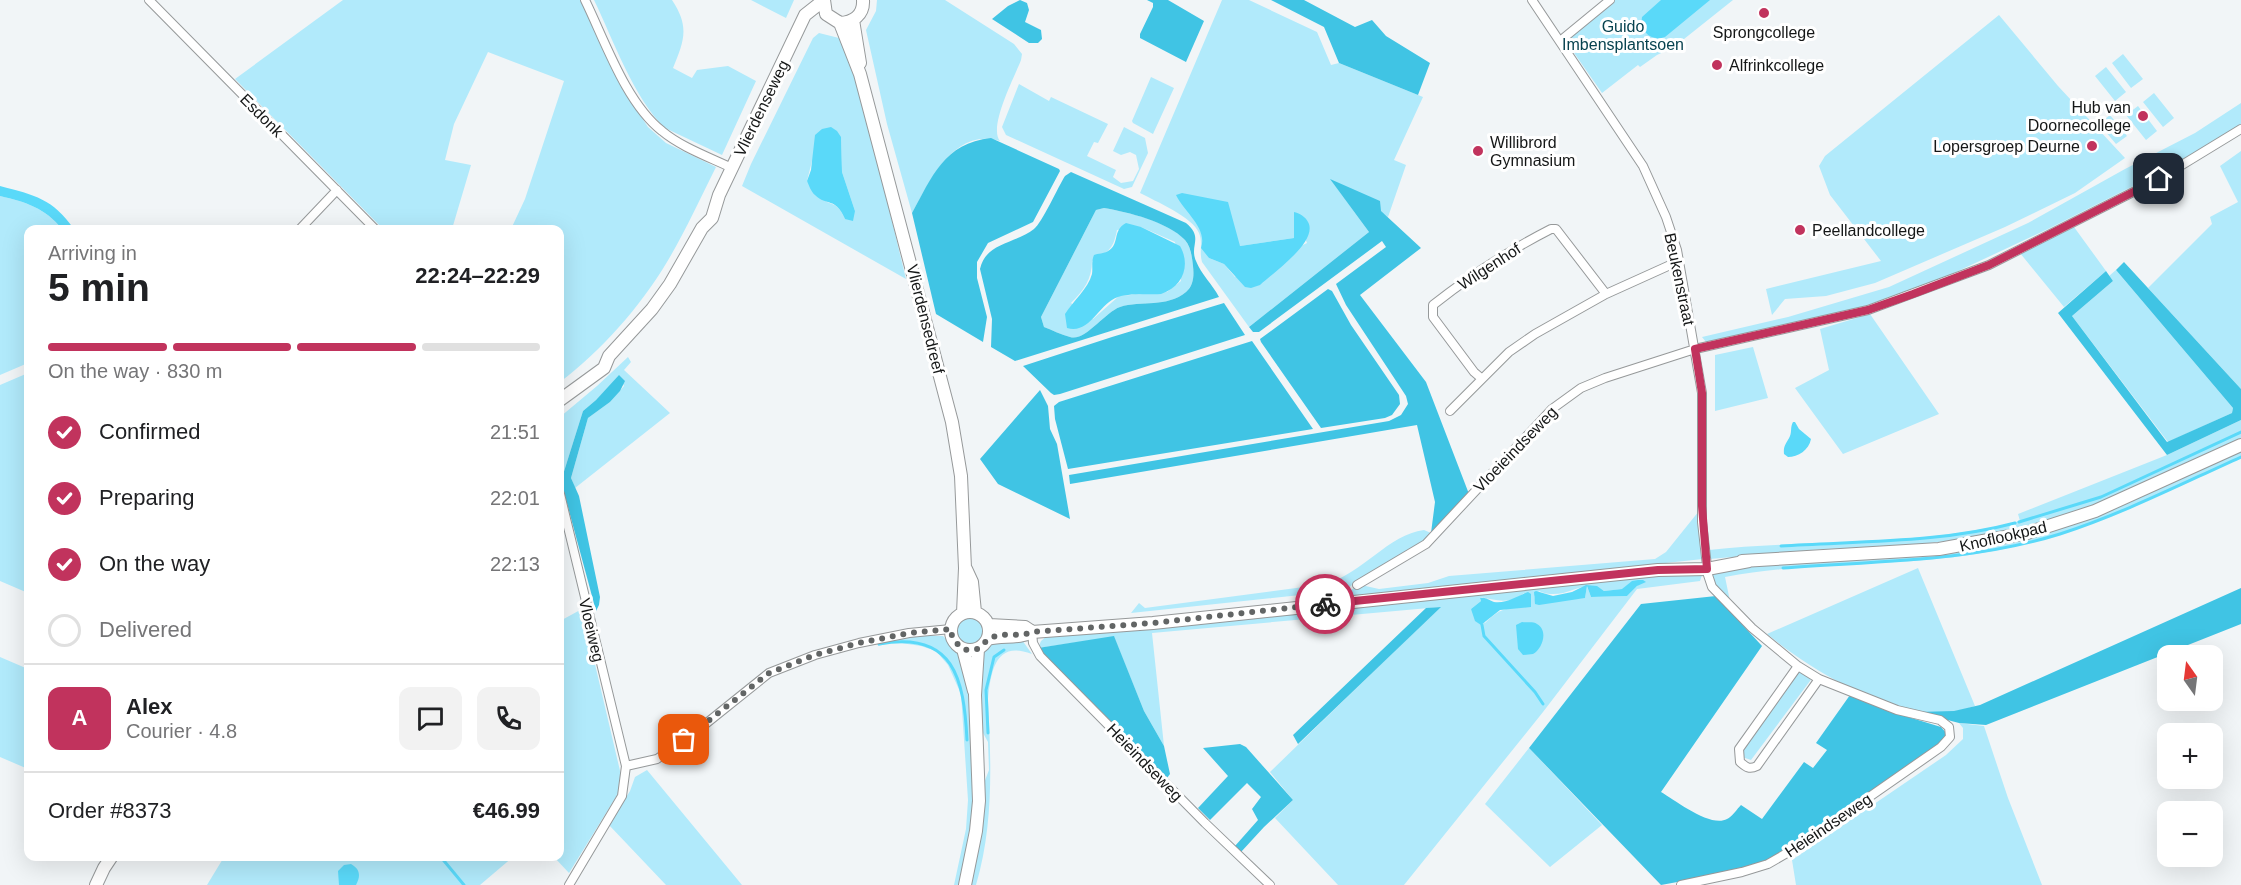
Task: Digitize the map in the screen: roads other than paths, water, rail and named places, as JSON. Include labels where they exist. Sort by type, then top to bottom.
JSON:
[{"type":"main road","name":"Vlierdenseweg","points":[[564,397],[604,368],[609,356],[652,309],[670,284],[702,228],[704,216],[710,204],[719,195],[809,9],[824,0]]},
{"type":"main road","points":[[824,0],[826,14],[840,23],[854,20],[860,14],[863,0]]},
{"type":"main road","points":[[803,21],[826,14]]},
{"type":"main road","name":"Vlierdensedreef","points":[[854,20],[860,74]]},
{"type":"main road","name":"Vlierdensedreef","points":[[840,23],[860,74],[952,422],[961,476],[966,568],[972,582],[969,612]]},
{"type":"main road","name":"Knoflookpad","points":[[988,639],[997,636],[1026,635],[1032,632],[1153,623],[1749,561],[1939,549],[2027,533],[2095,512],[2241,445]]},
{"type":"main road","points":[[965,885],[976,831],[979,801],[975,695],[978,649],[988,639],[989,625],[986,619],[969,612],[955,619],[951,629],[954,641],[963,649],[975,695]]},
{"type":"main road","name":"Knoflookpad","points":[[989,625],[1025,627],[1032,632]]},
{"type":"main road","points":[[963,649],[978,649]]},
{"type":"main road","points":[[96,885],[109,861]]},
{"type":"street","name":"Esdonk","points":[[149,0],[371,225]]},
{"type":"street","points":[[585,0],[632,97],[644,115],[663,132],[732,168]]},
{"type":"street","name":"Beukenstraat","points":[[1532,0],[1643,166],[1666,217],[1678,261],[1702,393],[1702,506],[1707,566],[1712,587],[1734,612],[1798,666],[1819,679],[1897,710],[1940,720],[1949,728]]},
{"type":"street","points":[[1560,41],[1610,0]]},
{"type":"street","name":"Vloeieindseweg","points":[[1357,585],[1426,544],[1552,409],[1568,396],[1605,378],[1695,349],[1868,310],[1989,265],[2139,190],[2241,129]]},
{"type":"street","points":[[304,225],[337,190]]},
{"type":"street","name":"Wilgenhof","points":[[1481,378],[1474,372],[1432,311],[1434,305],[1468,277],[1516,247],[1556,229],[1606,294]]},
{"type":"street","points":[[1450,411],[1509,352],[1535,334],[1606,294],[1678,261]]},
{"type":"street","name":"Vloeiweg","points":[[564,510],[626,766]]},
{"type":"street","points":[[569,885],[622,796],[626,766],[657,759],[698,730],[769,673],[815,655],[859,643],[909,633],[951,629]]},
{"type":"street","name":"Heieindseweg","points":[[1032,632],[1033,643],[1040,656],[1205,823],[1270,885]]},
{"type":"street","points":[[1798,666],[1739,749],[1740,762],[1746,768],[1757,766],[1819,679]]},
{"type":"street","name":"Heieindseweg","points":[[1682,885],[1742,873],[1768,864],[1799,846],[1941,747],[1950,737],[1949,728]]},
{"type":"waterway","points":[[2019,522],[2101,497],[2241,432]]},
{"type":"waterway","points":[[1783,568],[1923,559],[2026,543],[2060,534],[2106,517],[2241,457]]},
{"type":"waterway","points":[[1781,546],[1929,538],[1987,530],[2015,523]]},
{"type":"waterway","points":[[1482,625],[1484,636],[1535,692],[1543,704]]},
{"type":"waterway","points":[[879,644],[904,642],[924,645],[939,652],[950,664],[958,679],[963,697],[967,740]]},
{"type":"waterway","points":[[988,733],[986,690],[994,657],[1004,650]]},
{"type":"waterway","points":[[444,861],[464,885]]},
{"type":"place","name":"Sprongcollege","points":[[1764,13]]},
{"type":"place","name":"Alfrinkcollege","points":[[1717,65]]},
{"type":"place","name":"Hub van Doornecollege","points":[[2143,116]]},
{"type":"place","name":"Lopersgroep Deurne","points":[[2092,146]]},
{"type":"place","name":"Willibrord Gymnasium","points":[[1478,151]]},
{"type":"place","name":"Peellandcollege","points":[[1800,230]]},
{"type":"park label","name":"Guido Imbensplantsoen","points":[[1623,35]]}]
